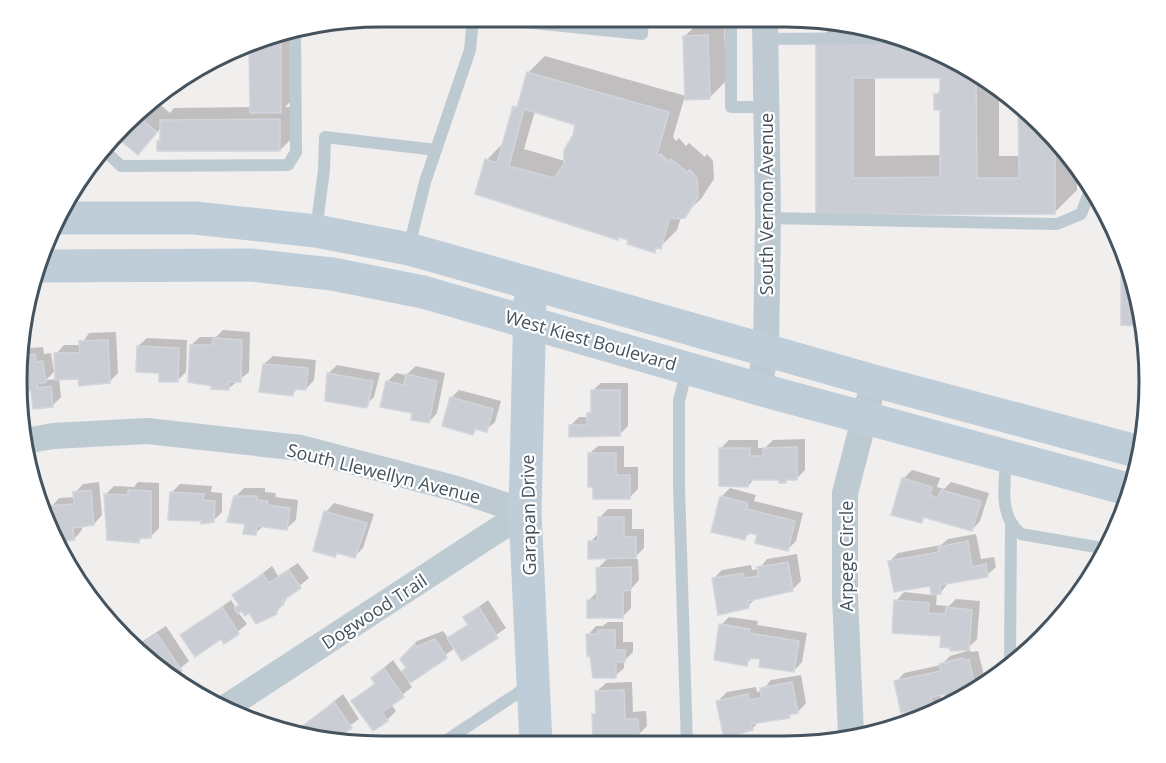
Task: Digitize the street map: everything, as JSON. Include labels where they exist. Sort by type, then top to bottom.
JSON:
[{"type":"main road","name":"West Kiest Boulevard","points":[[67,218],[195,218],[316,231],[419,251],[530,285],[874,381],[1132,450]]},
{"type":"main road","points":[[419,251],[423,291]]},
{"type":"main road","name":"West Kiest Boulevard","points":[[47,266],[251,265],[332,274],[423,291],[759,389],[1122,488]]},
{"type":"main road","name":"Garapan Drive","points":[[530,285],[525,512],[536,736]]},
{"type":"street","name":"South Vernon Avenue","points":[[759,389],[766,350],[768,218],[765,29]]},
{"type":"street","name":"Arpege Circle","points":[[851,730],[845,597],[845,493],[874,381]]},
{"type":"street","name":"South Llewellyn Avenue","points":[[32,440],[53,436],[147,431],[301,448],[457,489],[525,512]]},
{"type":"street","name":"Dogwood Trail","points":[[233,703],[525,512]]},
{"type":"lane","points":[[419,251],[436,150],[470,50],[472,27]]},
{"type":"lane","points":[[572,27],[642,34],[643,27]]},
{"type":"lane","points":[[731,27],[731,107],[766,107]]},
{"type":"lane","points":[[765,29],[862,36]]},
{"type":"lane","points":[[109,155],[121,166],[288,165],[296,152],[295,38]]},
{"type":"lane","points":[[316,231],[324,170],[325,137],[436,150]]},
{"type":"lane","points":[[768,218],[1057,224],[1081,214],[1087,197]]},
{"type":"lane","points":[[687,368],[680,401],[678,487],[687,736]]},
{"type":"lane","points":[[1006,456],[1004,506],[1011,526],[1010,655]]},
{"type":"lane","points":[[1011,526],[1021,534],[1098,547]]},
{"type":"lane","points":[[453,736],[533,683]]},
{"type":"building","points":[[708,35],[710,99],[685,100],[683,36]]},
{"type":"building","points":[[816,41],[882,41],[920,54],[962,74],[976,84],[977,178],[1019,178],[1018,115],[1055,153],[1055,214],[816,215]],"holes":[[[853,78],[940,78],[940,94],[934,94],[934,110],[940,110],[940,177],[853,178]]]},
{"type":"building","points":[[281,42],[281,113],[250,113],[249,53]]},
{"type":"building","points":[[527,72],[669,112],[657,154],[659,156],[661,154],[669,162],[671,159],[687,172],[690,170],[697,178],[698,197],[685,218],[674,219],[673,217],[669,220],[661,249],[656,247],[655,253],[627,244],[628,240],[619,237],[618,240],[475,194],[485,159],[497,163],[513,106],[517,108]],"holes":[[[524,109],[575,125],[573,135],[564,150],[564,164],[554,178],[509,166]]]},
{"type":"building","points":[[280,119],[280,151],[157,151],[157,141],[160,141],[160,120]]},
{"type":"building","points":[[143,120],[157,132],[138,155],[121,141]]},
{"type":"building","points":[[1121,276],[1123,276],[1134,326],[1121,325]]},
{"type":"building","points":[[213,338],[242,340],[241,382],[229,382],[229,390],[211,389],[212,386],[188,382],[190,345],[212,345]]},
{"type":"building","points":[[108,340],[110,383],[79,386],[78,379],[55,380],[54,353],[80,353],[79,341]]},
{"type":"building","points":[[137,346],[179,348],[178,382],[159,382],[159,373],[136,372]]},
{"type":"building","points":[[35,354],[36,362],[43,361],[46,382],[37,384],[38,388],[51,386],[53,407],[33,409],[31,390],[27,391],[28,355]]},
{"type":"building","points":[[263,364],[308,368],[306,390],[294,389],[293,396],[259,392]]},
{"type":"building","points":[[327,373],[373,381],[366,408],[325,401]]},
{"type":"building","points":[[406,374],[437,381],[429,423],[411,420],[412,413],[380,407],[386,381],[404,385]]},
{"type":"building","points":[[591,390],[620,390],[620,436],[569,437],[569,425],[587,425],[587,413],[591,413]]},
{"type":"building","points":[[450,397],[493,409],[487,432],[475,429],[473,435],[442,426]]},
{"type":"building","points":[[797,447],[797,480],[786,480],[786,483],[779,483],[779,480],[748,480],[748,487],[719,486],[719,448],[750,448],[750,456],[763,456],[763,448]]},
{"type":"building","points":[[588,453],[616,453],[616,475],[630,475],[630,499],[593,499],[593,487],[588,487]]},
{"type":"building","points":[[902,478],[932,487],[930,495],[938,498],[941,490],[981,501],[972,531],[923,517],[922,523],[891,515]]},
{"type":"building","points":[[91,490],[94,525],[73,528],[74,540],[65,541],[50,506],[74,504],[73,492]]},
{"type":"building","points":[[128,490],[151,491],[151,538],[139,538],[139,543],[107,540],[104,494],[128,495]]},
{"type":"building","points":[[170,492],[204,494],[203,500],[215,501],[214,522],[201,524],[201,521],[168,520]]},
{"type":"building","points":[[234,496],[257,496],[257,500],[268,501],[267,505],[290,508],[287,530],[257,526],[256,535],[243,534],[245,524],[227,522]]},
{"type":"building","points":[[720,496],[748,503],[747,509],[795,521],[788,551],[755,543],[757,535],[747,532],[745,540],[711,532]]},
{"type":"building","points":[[324,511],[367,523],[355,558],[337,553],[335,557],[313,551]]},
{"type":"building","points":[[598,517],[624,517],[624,537],[636,537],[636,558],[588,559],[588,541],[598,541]]},
{"type":"building","points":[[968,541],[972,567],[986,564],[988,577],[940,585],[941,594],[931,595],[930,586],[894,592],[888,561],[939,552],[938,547]]},
{"type":"building","points":[[788,562],[793,591],[748,601],[749,608],[718,615],[712,578],[743,573],[744,578],[758,576],[757,567]]},
{"type":"building","points":[[631,567],[631,590],[623,591],[623,618],[587,618],[587,600],[597,600],[596,568]]},
{"type":"building","points":[[289,570],[301,588],[282,601],[284,604],[275,611],[277,614],[256,624],[249,613],[245,616],[241,611],[238,614],[234,608],[239,605],[232,595],[263,574],[269,583]]},
{"type":"building","points":[[894,600],[929,603],[928,613],[945,614],[946,607],[972,610],[969,650],[950,651],[950,648],[940,647],[941,636],[892,633]]},
{"type":"building","points":[[222,607],[239,634],[224,644],[221,639],[195,657],[180,635]]},
{"type":"building","points":[[479,607],[498,638],[462,661],[447,638],[468,625],[463,617]]},
{"type":"building","points":[[719,624],[750,629],[749,633],[799,641],[794,672],[759,667],[760,659],[748,658],[747,666],[714,660]]},
{"type":"building","points":[[598,630],[615,630],[615,650],[625,650],[625,662],[616,662],[616,678],[593,678],[590,656],[587,656],[586,634],[598,634]]},
{"type":"building","points":[[157,634],[182,671],[180,672],[166,663],[143,643]]},
{"type":"building","points":[[435,639],[447,658],[410,683],[402,671],[406,668],[400,659],[415,644],[416,647]]},
{"type":"building","points":[[962,658],[963,660],[969,659],[974,681],[945,697],[945,694],[931,697],[932,703],[920,709],[901,713],[894,681],[941,671],[939,664]]},
{"type":"building","points":[[384,668],[404,697],[382,712],[388,721],[373,731],[351,701],[375,684],[371,678]]},
{"type":"building","points":[[792,682],[798,713],[789,715],[790,718],[751,724],[753,730],[724,736],[716,701],[748,694],[749,700],[762,698],[760,688]]},
{"type":"building","points":[[624,690],[625,719],[638,719],[639,736],[593,736],[592,714],[596,714],[595,691]]},
{"type":"building","points":[[334,702],[352,728],[343,734],[302,727]]}]
